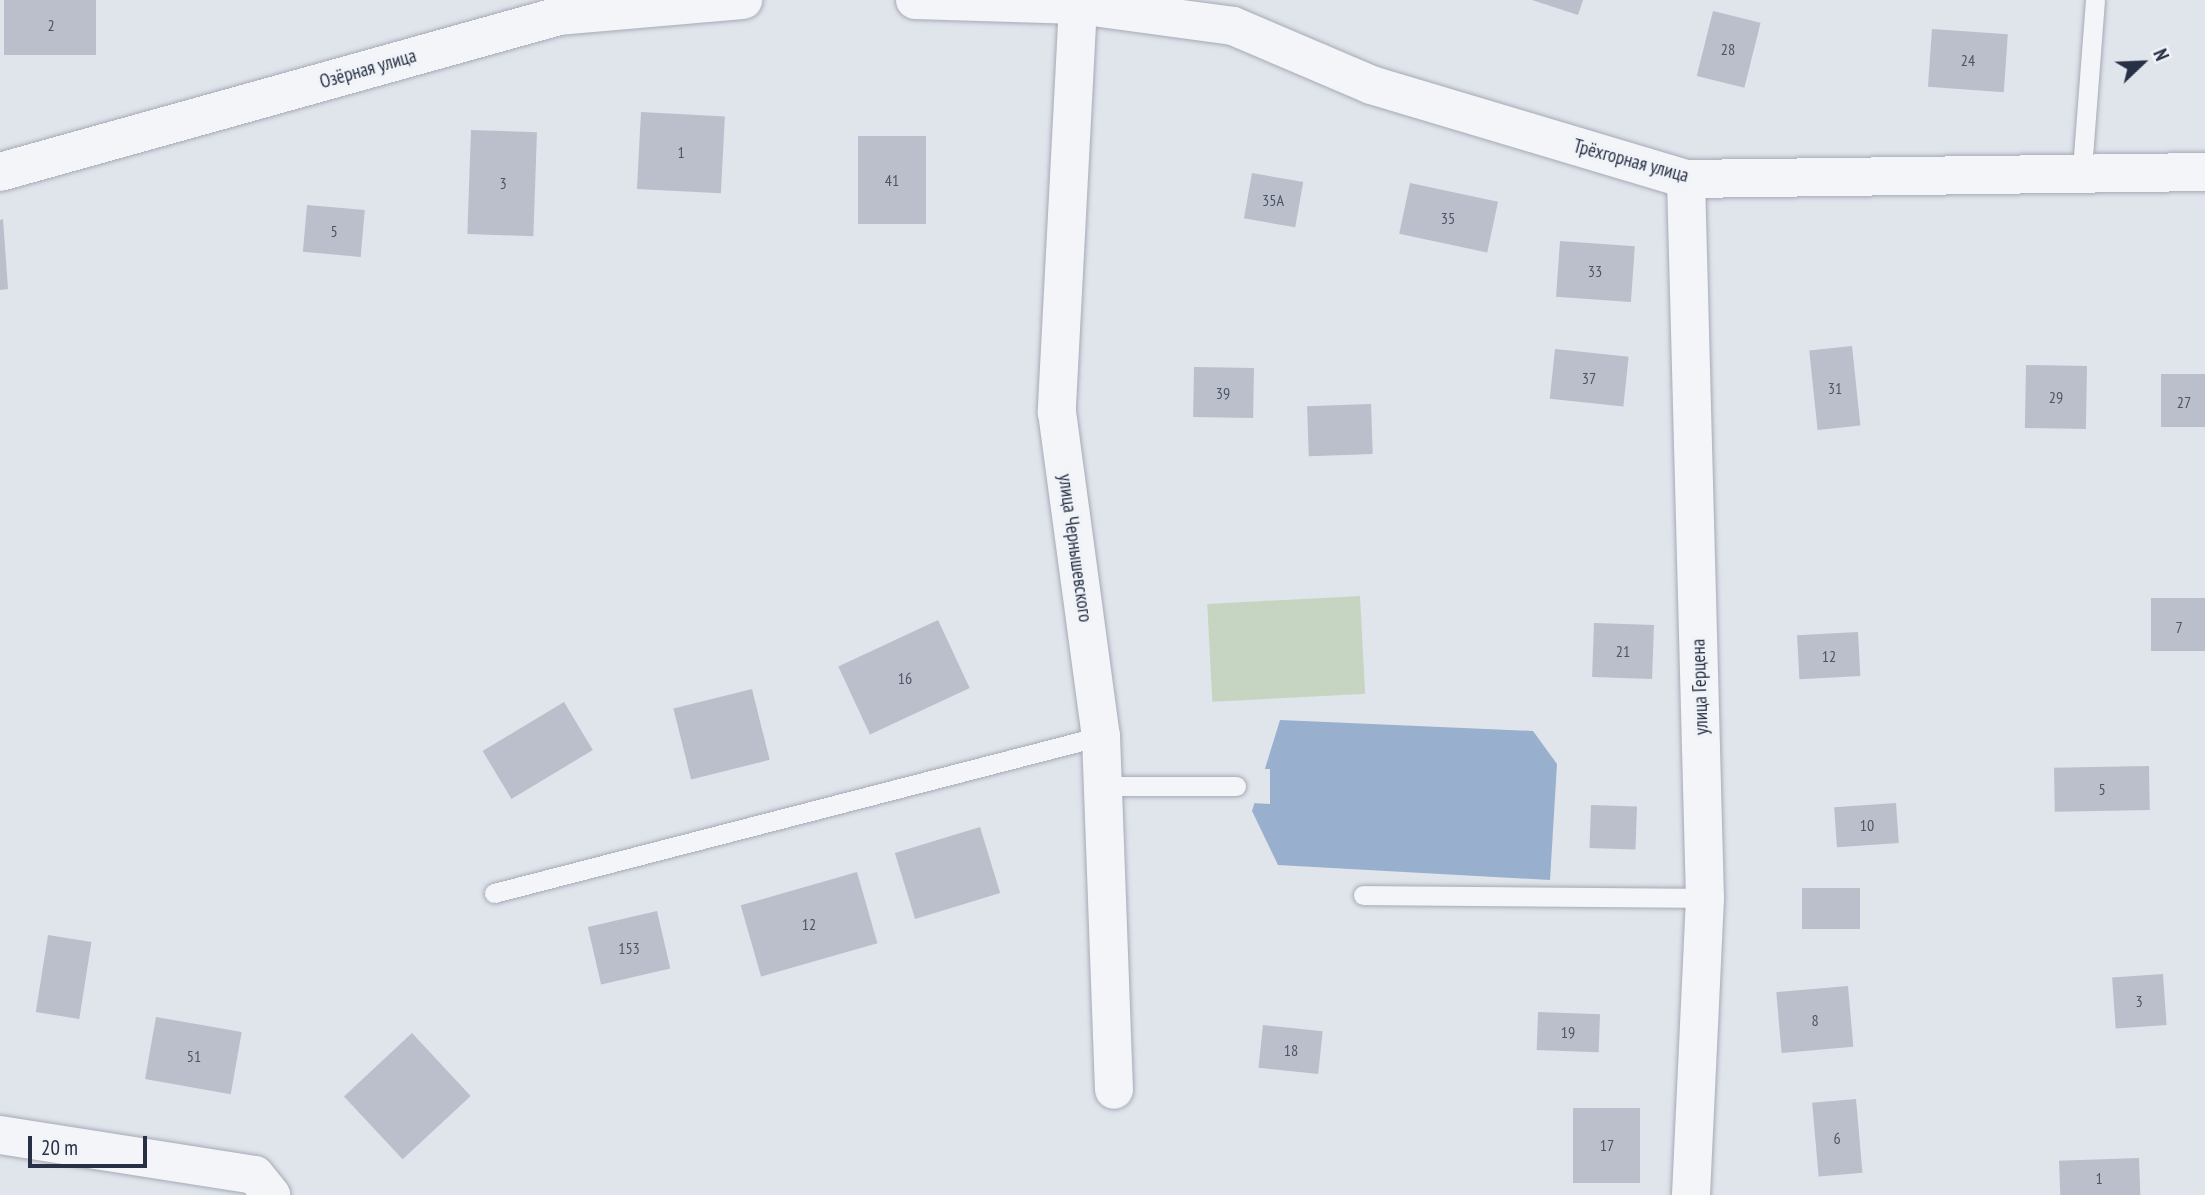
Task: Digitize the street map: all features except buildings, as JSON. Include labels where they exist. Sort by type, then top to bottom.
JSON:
[{"type":"street","name":"Озёрная улица","points":[[0,172],[559,8],[743,0]]},
{"type":"street","points":[[915,0],[1079,5]]},
{"type":"street","name":"Трёхгорная улица","points":[[1079,5],[1233,26],[1371,85],[1686,179],[2082,169],[2205,172]]},
{"type":"street","name":"улица Чернышевского","points":[[1079,5],[1056,412],[1101,736],[1100,786],[1114,1090]]},
{"type":"street","name":"улица Герцена","points":[[1686,179],[1705,898],[1691,1195]]},
{"type":"street","points":[[0,1135],[255,1175],[271,1195]]},
{"type":"lane","points":[[2082,169],[2095,0]]},
{"type":"lane","points":[[494,893],[1101,736]]},
{"type":"lane","points":[[1100,786],[1236,786]]},
{"type":"lane","points":[[1363,895],[1705,898]]},
{"type":"green space","points":[[1360,596],[1365,694],[1212,702],[1207,604]]},
{"type":"water","points":[[1280,720],[1533,731],[1557,764],[1550,880],[1278,865],[1252,811]]},
{"type":"pier","points":[[1261,769],[1270,769],[1270,804],[1251,803]]}]
